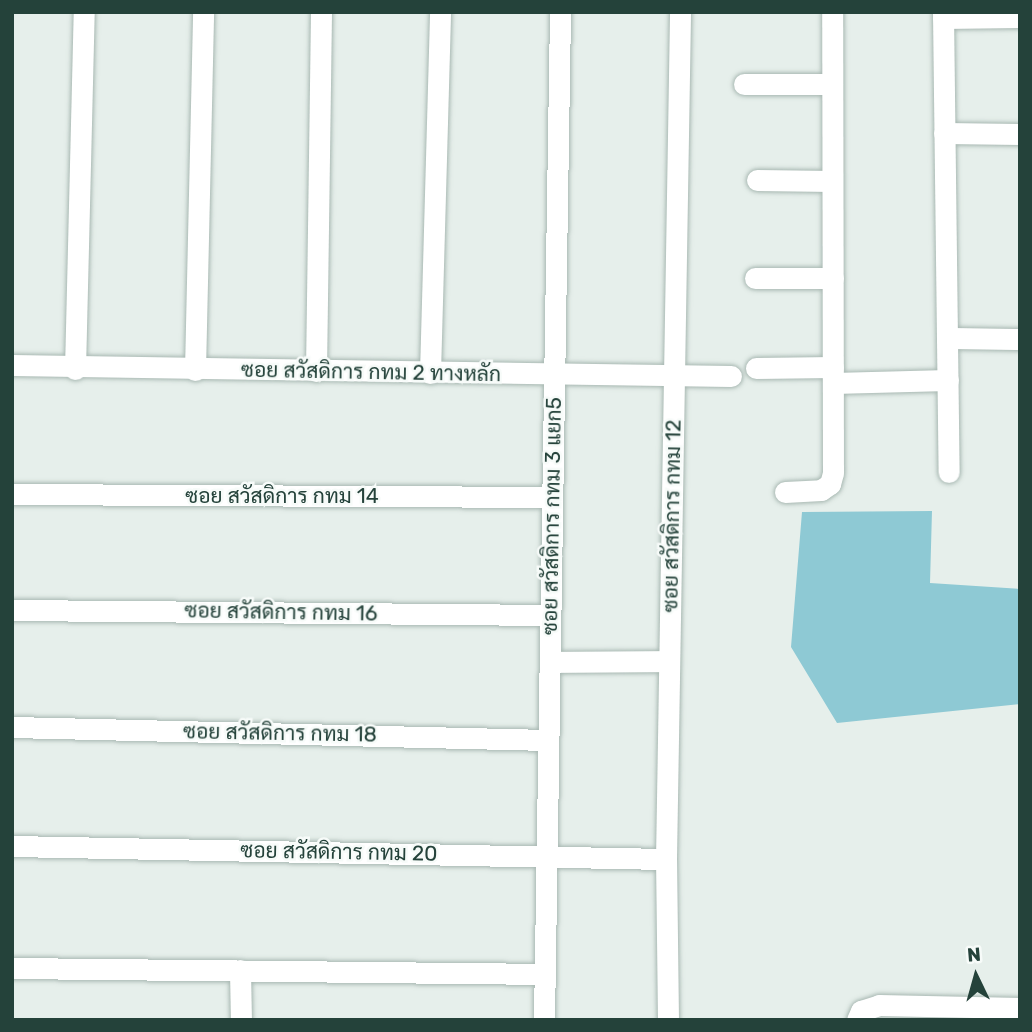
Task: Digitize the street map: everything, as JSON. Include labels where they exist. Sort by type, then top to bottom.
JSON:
[{"type":"street","points":[[75,369],[84,12]]},
{"type":"street","points":[[195,370],[203,12]]},
{"type":"street","points":[[316,371],[321,12]]},
{"type":"street","points":[[430,373],[440,12]]},
{"type":"street","name":"ซอย สวัสดิการ กทม 3 แยก5","points":[[544,1020],[560,12]]},
{"type":"street","name":"ซอย สวัสดิการ กทม 12","points":[[668,1020],[666,859],[680,12]]},
{"type":"street","points":[[785,492],[821,490],[830,484],[833,375],[831,12]]},
{"type":"street","points":[[949,472],[943,15],[1020,17]]},
{"type":"street","points":[[744,84],[832,85]]},
{"type":"street","points":[[944,133],[1020,134]]},
{"type":"street","points":[[757,180],[832,181]]},
{"type":"street","points":[[755,278],[833,278]]},
{"type":"street","points":[[948,338],[1020,339]]},
{"type":"street","name":"ซอย สวัสดิการ กทม 2 ทางหลัก","points":[[12,365],[75,369],[731,376]]},
{"type":"street","points":[[756,368],[833,375],[948,380]]},
{"type":"street","name":"ซอย สวัสดิการ กทม 14","points":[[12,494],[552,497]]},
{"type":"street","name":"ซอย สวัสดิการ กทม 16","points":[[12,610],[550,615]]},
{"type":"street","points":[[551,662],[669,662]]},
{"type":"street","name":"ซอย สวัสดิการ กทม 18","points":[[12,727],[548,740]]},
{"type":"street","name":"ซอย สวัสดิการ กทม 20","points":[[12,846],[666,859]]},
{"type":"street","points":[[12,968],[545,974]]},
{"type":"street","points":[[240,970],[241,1020]]},
{"type":"street","points":[[857,1020],[861,1011],[879,1005],[1020,1008]]},
{"type":"water","points":[[932,511],[930,583],[1020,589],[1020,704],[837,723],[791,647],[802,512]]}]
